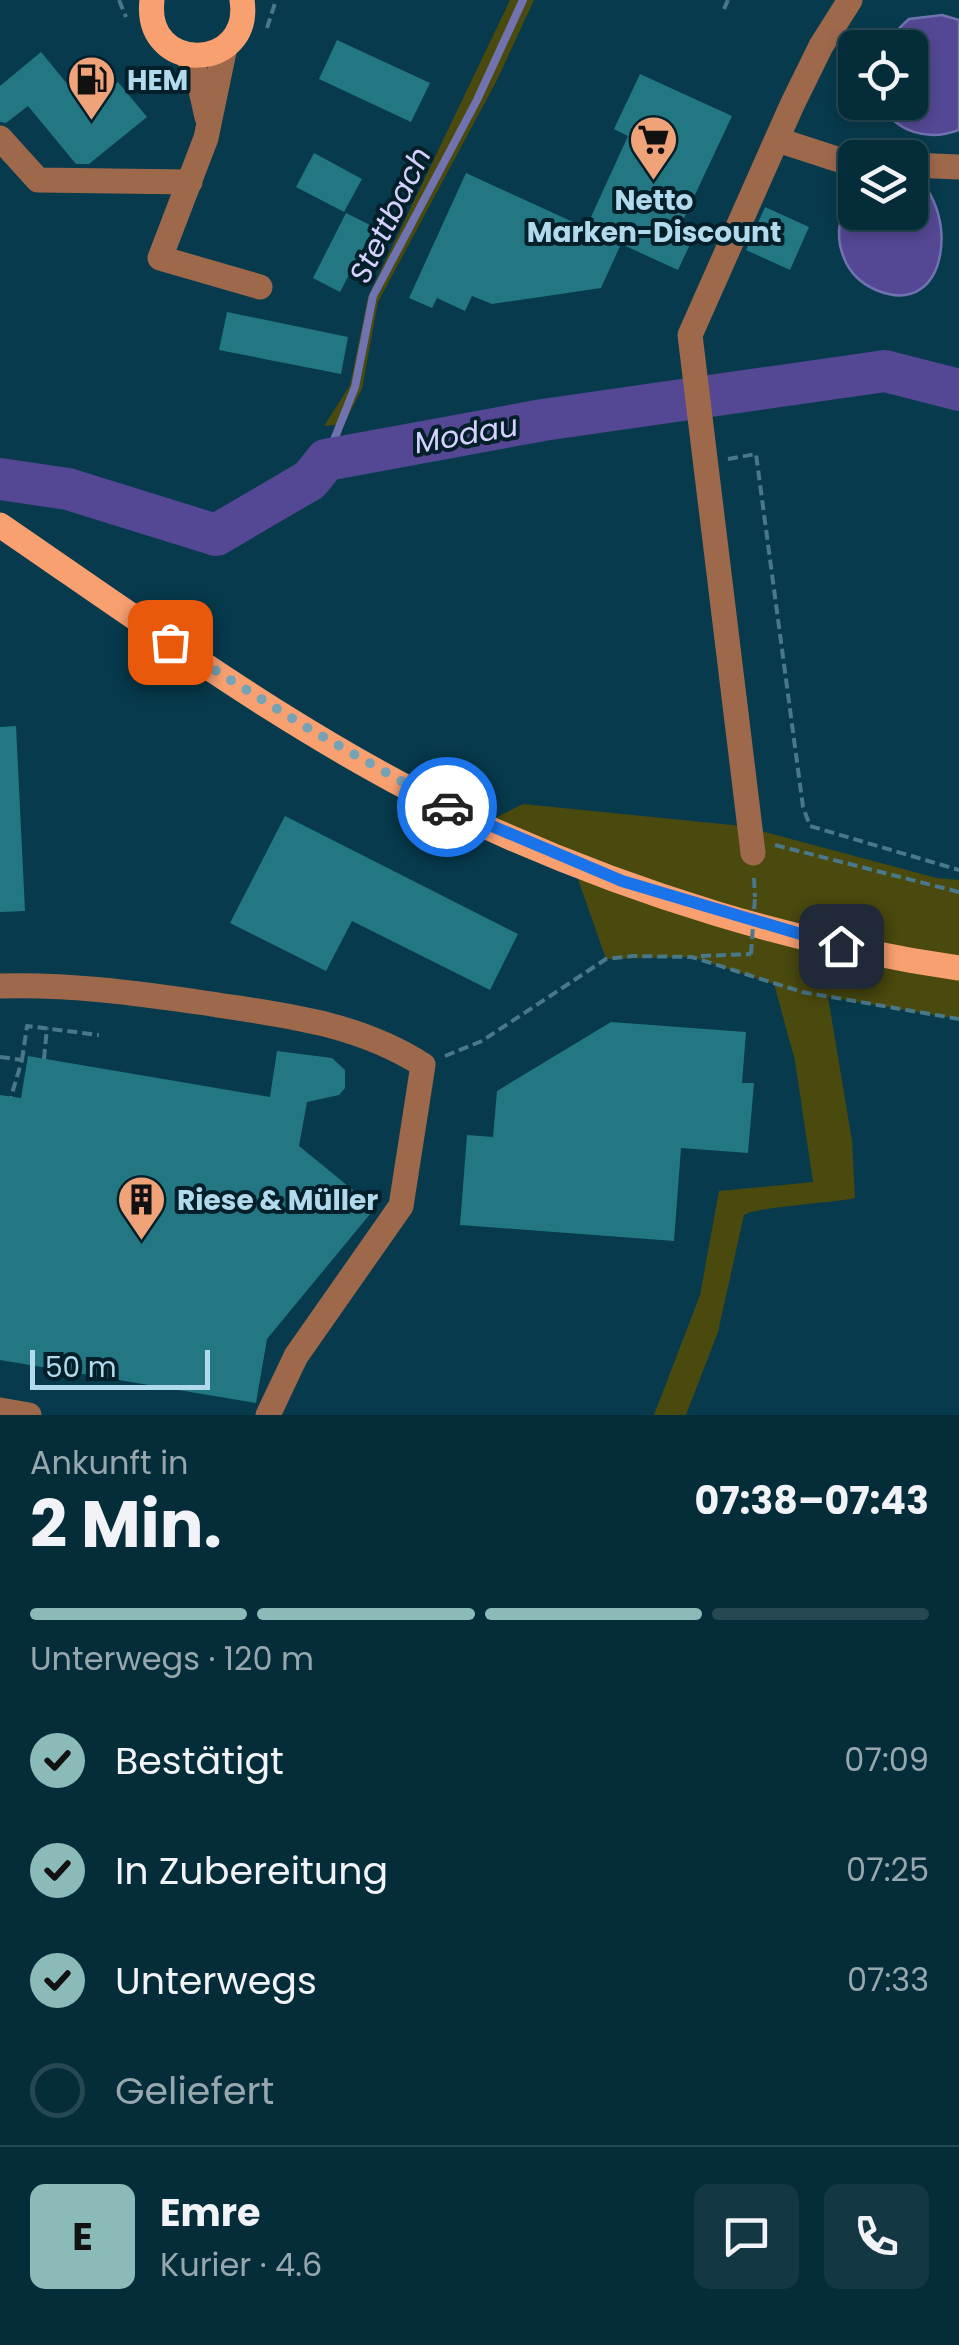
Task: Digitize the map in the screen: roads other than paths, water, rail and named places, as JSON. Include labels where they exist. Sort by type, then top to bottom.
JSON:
[{"type":"main road","points":[[146,3],[161,39],[187,55],[200,56],[224,47],[236,36],[245,2]]},
{"type":"main road","points":[[0,526],[214,670],[481,824],[622,881],[793,934],[959,968]]},
{"type":"street","points":[[763,849],[703,464],[690,334],[820,46],[850,0]]},
{"type":"street","points":[[224,47],[209,126],[160,258],[260,287]]},
{"type":"street","points":[[187,55],[198,77],[209,126]]},
{"type":"street","points":[[0,138],[38,180],[190,182]]},
{"type":"street","points":[[778,140],[838,159]]},
{"type":"street","points":[[928,166],[959,167]]},
{"type":"street","points":[[0,986],[102,988],[332,1023],[392,1046],[422,1065],[400,1206],[296,1356],[268,1415]]},
{"type":"street","points":[[0,1410],[30,1415]]},
{"type":"waterway","name":"Stettbach","points":[[326,460],[355,387],[373,296],[477,100],[523,0]]},
{"type":"waterway","name":"Modau","points":[[0,479],[68,489],[216,535],[310,480],[326,460],[543,420],[885,371],[959,390]]},
{"type":"place","name":"HEM","points":[[92,122]]},
{"type":"place","name":"Netto Marken-Discount","points":[[654,182]]},
{"type":"place","name":"Riese & Müller","points":[[142,1242]]}]
